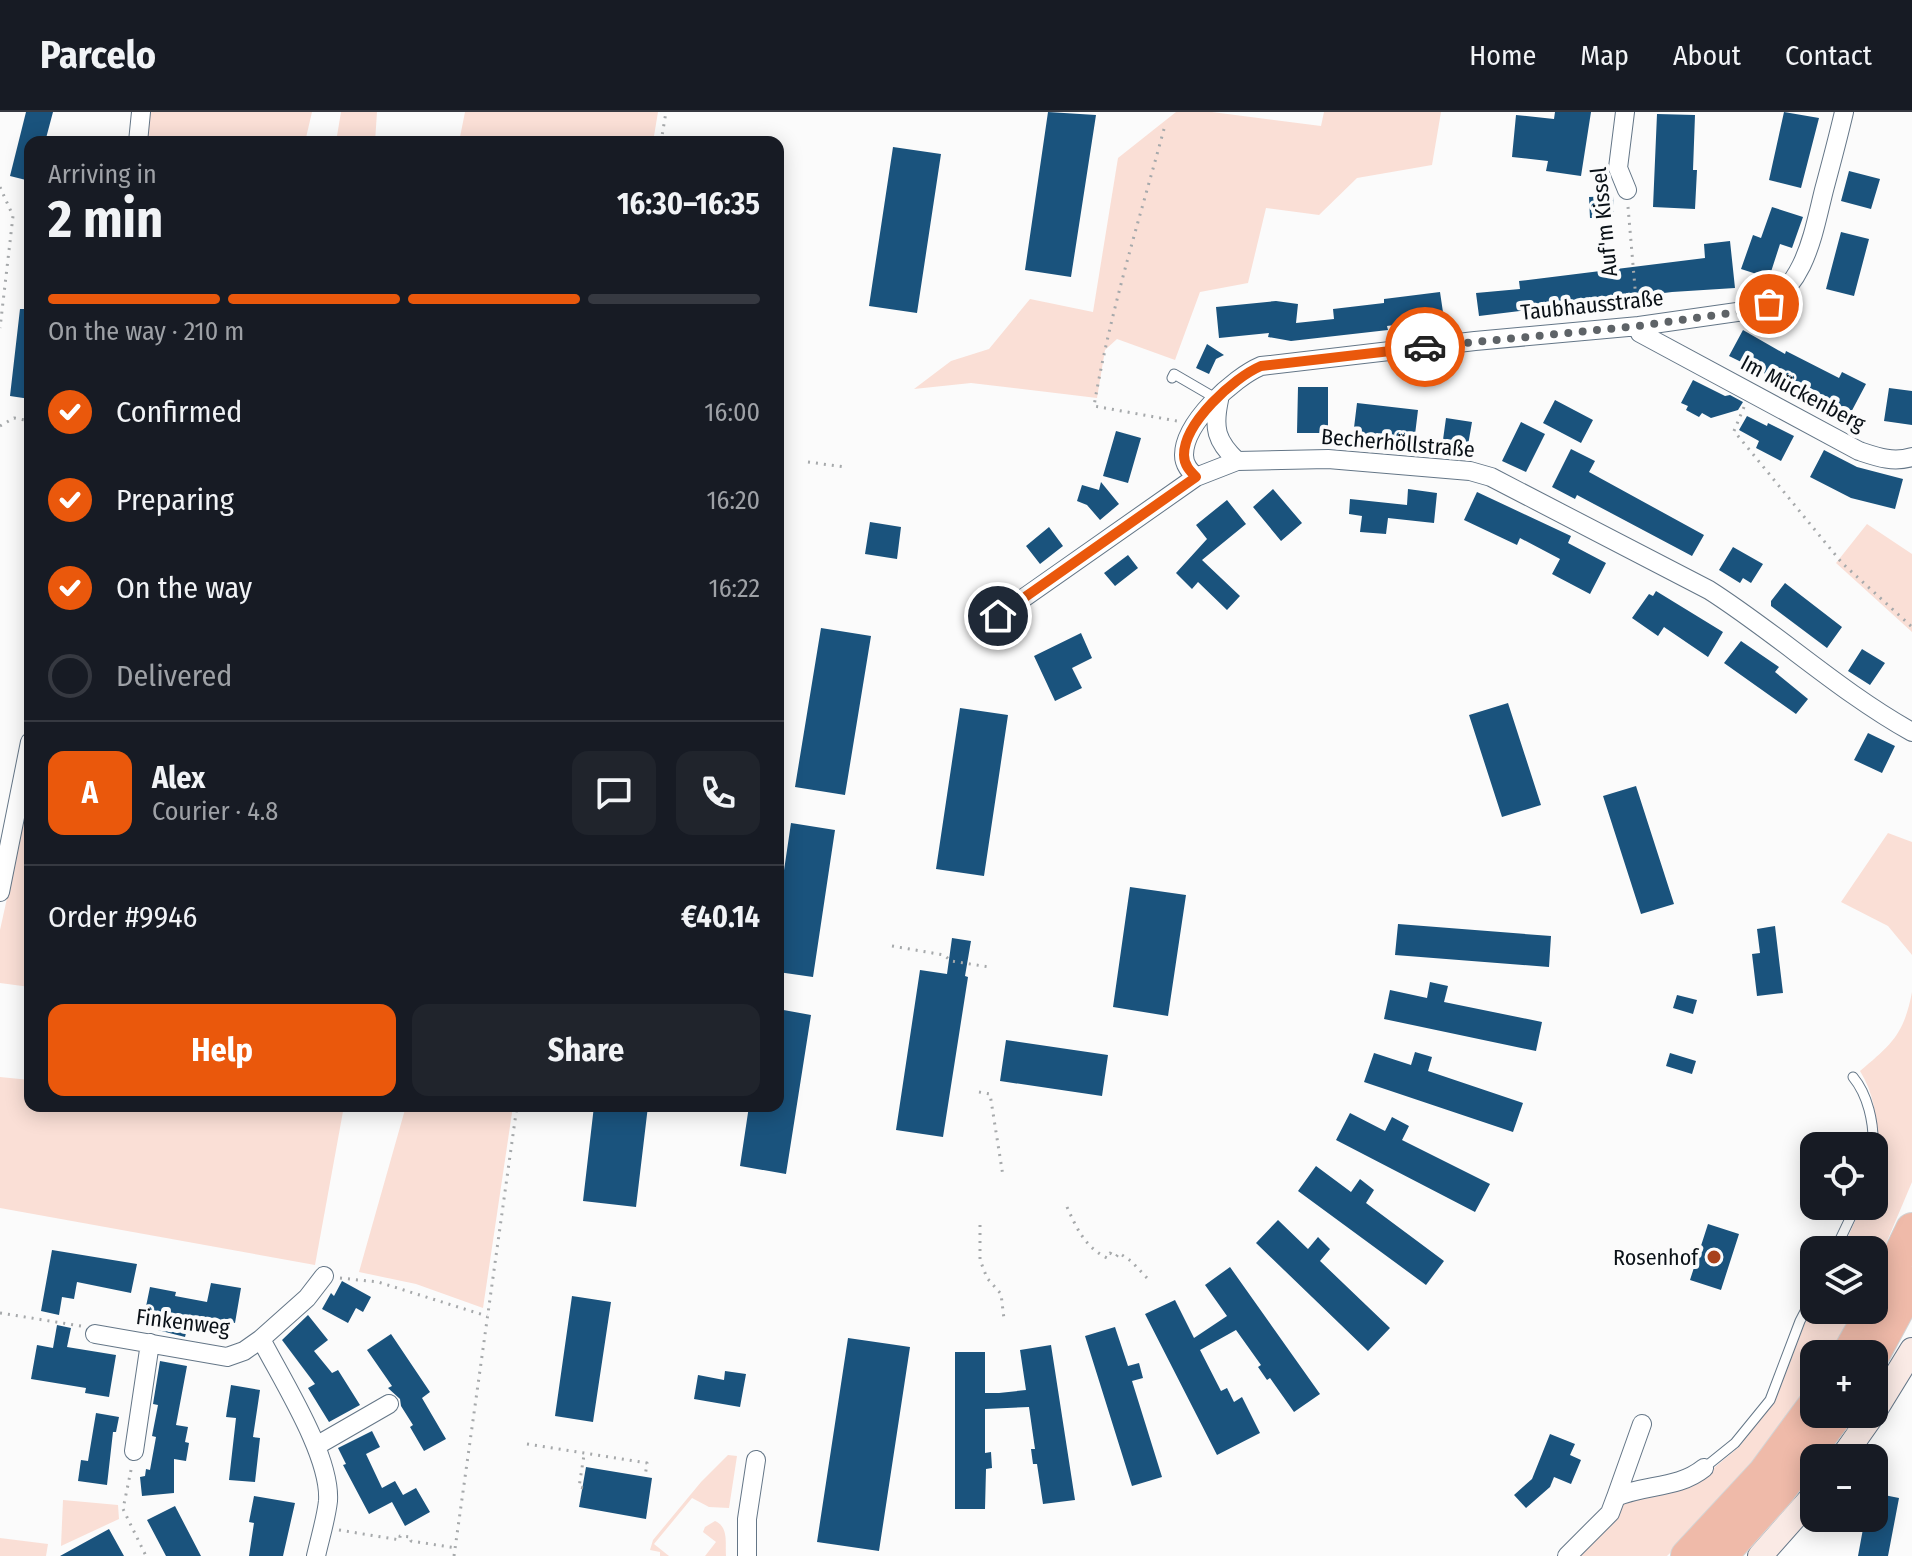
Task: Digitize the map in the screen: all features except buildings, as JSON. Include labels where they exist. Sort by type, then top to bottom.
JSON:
[{"type":"highway","points":[[1888,1278],[1912,1229]]},
{"type":"highway","points":[[1881,1340],[1912,1282]]},
{"type":"highway","points":[[1687,1556],[1764,1473],[1800,1424]]},
{"type":"highway","points":[[1721,1556],[1779,1491],[1826,1428]]},
{"type":"street","points":[[139,136],[141,112]]},
{"type":"street","name":"Auf'm Kissel","points":[[1625,112],[1618,168],[1627,190]]},
{"type":"street","name":"Taubhausstraße","points":[[1218,398],[1239,378],[1261,366],[1639,326],[1758,309],[1779,297],[1794,279],[1811,246],[1844,112]]},
{"type":"street","name":"Im Mückenberg","points":[[1639,326],[1640,333],[1859,451],[1900,461],[1912,457]]},
{"type":"street","points":[[1205,423],[1212,451],[1202,474],[1187,467],[1184,456],[1188,438],[1205,423],[1218,398]]},
{"type":"street","points":[[1205,423],[1237,461]]},
{"type":"street","name":"Becherhöllstraße","points":[[998,616],[1202,474],[1237,461],[1328,459],[1470,471],[1491,477],[1709,590],[1740,609],[1850,692],[1912,732]]},
{"type":"street","points":[[0,892],[24,772]]},
{"type":"street","name":"Finkenweg","points":[[95,1334],[227,1357],[244,1351],[261,1339],[307,1298],[324,1276]]},
{"type":"street","points":[[261,1339],[316,1446],[325,1474],[328,1499],[316,1556]]},
{"type":"street","points":[[134,1451],[150,1343]]},
{"type":"street","points":[[1888,1390],[1912,1350]]},
{"type":"street","points":[[316,1446],[389,1404]]},
{"type":"street","points":[[1567,1556],[1610,1513],[1642,1424]]},
{"type":"street","points":[[747,1556],[747,1519],[756,1460]]},
{"type":"street","points":[[1616,1497],[1630,1491],[1690,1479],[1704,1468]]},
{"type":"street","points":[[1760,1556],[1800,1511]]},
{"type":"lane","points":[[1172,378],[1174,374],[1218,398]]},
{"type":"lane","points":[[1853,1077],[1860,1084],[1868,1107],[1871,1132]]},
{"type":"lane","points":[[1704,1468],[1735,1443],[1770,1400],[1800,1321]]},
{"type":"path","points":[[662,136],[666,112]]},
{"type":"path","points":[[1164,129],[1105,340],[1094,406],[1205,423]]},
{"type":"path","points":[[0,187],[13,216],[0,328]]},
{"type":"path","name":"Auf'm Kissel","points":[[1627,190],[1639,326]]},
{"type":"path","points":[[1751,393],[1734,431],[1842,563],[1912,627]]},
{"type":"path","points":[[0,426],[14,418],[24,420]]},
{"type":"path","points":[[808,462],[845,467]]},
{"type":"path","points":[[892,946],[989,967]]},
{"type":"path","points":[[979,1092],[990,1094],[1003,1176]]},
{"type":"path","points":[[454,1556],[516,1112]]},
{"type":"path","points":[[1067,1207],[1077,1230],[1093,1251],[1107,1258],[1110,1253],[1116,1257],[1119,1253],[1148,1279]]},
{"type":"path","points":[[980,1225],[980,1260],[987,1278],[1001,1294],[1004,1319]]},
{"type":"path","points":[[324,1276],[378,1282],[487,1316]]},
{"type":"path","points":[[0,1313],[82,1326],[95,1334]]},
{"type":"path","points":[[527,1444],[647,1463],[645,1477]]},
{"type":"path","points":[[134,1451],[123,1509],[146,1556]]},
{"type":"path","points":[[583,1488],[579,1487],[585,1454]]},
{"type":"path","points":[[323,1527],[400,1540],[400,1536],[411,1537],[411,1541],[456,1548]]},
{"type":"shaded area","points":[[150,112],[312,112],[306,136],[148,136]]},
{"type":"shaded area","points":[[341,112],[377,112],[375,136],[337,136]]},
{"type":"shaded area","points":[[465,112],[658,112],[654,136],[460,136]]},
{"type":"shaded area","points":[[1176,112],[1212,112],[1321,126],[1324,112],[1441,112],[1432,165],[1357,178],[1319,215],[1266,208],[1248,283],[1200,292],[1175,360],[1117,339],[1105,350],[1097,398],[971,383],[914,389],[951,361],[989,349],[1030,299],[1093,312],[1118,158]]},
{"type":"shaded area","points":[[1867,524],[1912,554],[1912,632],[1836,563]]},
{"type":"shaded area","points":[[24,821],[24,986],[0,983],[0,930]]},
{"type":"shaded area","points":[[1888,833],[1912,842],[1912,955],[1888,926],[1841,902]]},
{"type":"shaded area","points":[[1912,992],[1912,1182],[1888,1239],[1888,1236],[1848,1236],[1856,1220],[1888,1220],[1888,1132],[1877,1132],[1873,1103],[1860,1071],[1895,1037],[1905,1018]]},
{"type":"shaded area","points":[[0,1077],[24,1079],[24,1112],[343,1112],[315,1265],[0,1208]]},
{"type":"shaded area","points":[[404,1112],[512,1112],[483,1308],[416,1284],[359,1272]]},
{"type":"shaded area","points":[[1805,1324],[1847,1324],[1838,1340],[1800,1340],[1800,1398],[1720,1505],[1667,1556],[1576,1556],[1621,1501],[1691,1487],[1739,1447],[1775,1401]]},
{"type":"shaded area","points":[[728,1455],[737,1456],[729,1508],[709,1507],[692,1498],[654,1544],[669,1556],[660,1556],[660,1552],[650,1550],[653,1540]]},
{"type":"shaded area","points":[[63,1500],[118,1505],[119,1519],[61,1546]]},
{"type":"shaded area","points":[[715,1521],[724,1531],[726,1556],[705,1556],[716,1542],[703,1532]]},
{"type":"shaded area","points":[[0,1538],[48,1544],[46,1556],[0,1556]]},
{"type":"way so far","points":[[1425,347],[1639,326],[1758,309],[1769,304]]},
{"type":"place","name":"Rosenhof","points":[[1714,1257]]},
{"type":"route","points":[[998,616],[1196,477],[1187,467],[1184,456],[1188,438],[1200,419],[1239,378],[1261,366],[1425,347]]}]
